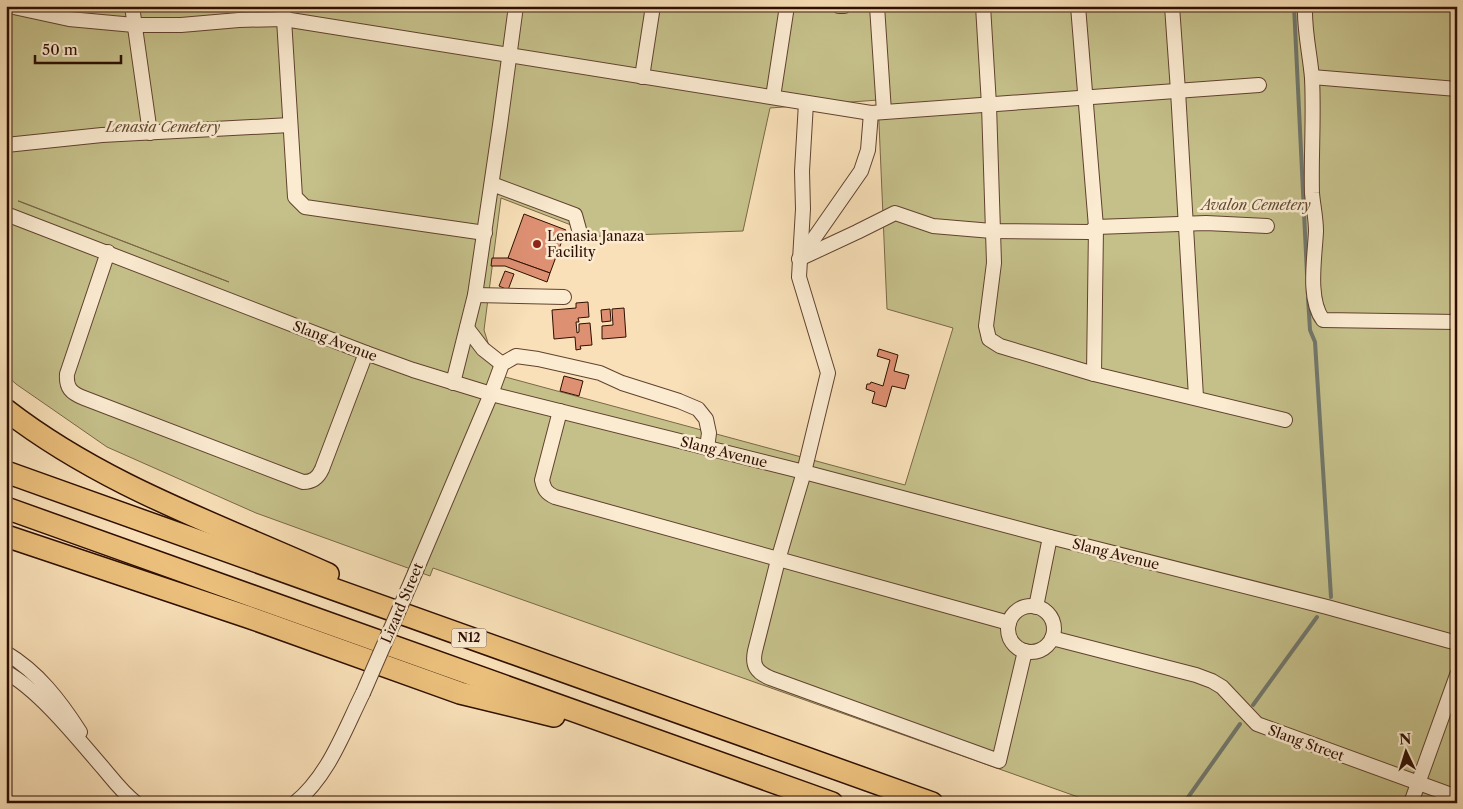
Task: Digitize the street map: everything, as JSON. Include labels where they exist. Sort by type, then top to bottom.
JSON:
[{"type":"highway","points":[[6,410],[77,458],[180,511],[302,562],[473,639]]},
{"type":"highway","name":"N12","points":[[6,472],[932,803]]},
{"type":"highway","name":"N12","points":[[6,508],[832,803]]},
{"type":"highway","points":[[6,536],[248,616],[460,693],[675,747]]},
{"type":"lane","points":[[9,6],[69,19],[134,25],[181,25],[239,20],[284,13],[509,56],[878,113],[1258,85]]},
{"type":"lane","points":[[132,6],[150,132]]},
{"type":"lane","points":[[453,382],[475,295],[516,6]]},
{"type":"lane","points":[[642,77],[654,6]]},
{"type":"lane","points":[[773,97],[787,6]]},
{"type":"lane","points":[[838,6],[844,6]]},
{"type":"lane","points":[[799,258],[862,171],[878,113],[877,6]]},
{"type":"lane","points":[[984,6],[994,263],[986,326],[989,338],[1000,346],[1094,374],[1196,397],[1285,420]]},
{"type":"lane","points":[[1078,6],[1096,227],[1094,374]]},
{"type":"lane","points":[[1172,6],[1196,397]]},
{"type":"lane","points":[[1305,6],[1312,77],[1314,125],[1312,194],[1316,228],[1314,295],[1318,313],[1323,320],[1457,322]]},
{"type":"lane","points":[[284,13],[295,198],[305,207],[485,233]]},
{"type":"lane","points":[[1312,77],[1457,89]]},
{"type":"lane","points":[[806,103],[802,171],[803,209],[799,258],[800,277],[828,373],[804,472],[778,560],[753,660],[755,668],[761,674],[779,681],[998,761],[1025,651]]},
{"type":"lane","points":[[6,145],[102,135],[290,125]]},
{"type":"lane","points":[[492,184],[575,215],[580,233]]},
{"type":"lane","points":[[799,258],[895,213],[933,226],[992,231],[1090,232],[1096,227],[1206,223],[1266,226]]},
{"type":"lane","name":"Slang Avenue","points":[[6,214],[366,353],[413,370],[491,394],[804,472],[1050,537],[1328,607],[1457,643]]},
{"type":"lane","points":[[108,252],[67,374],[69,389],[84,398],[303,482],[308,482],[316,478],[322,469],[366,353]]},
{"type":"lane","points":[[475,295],[564,296]]},
{"type":"lane","points":[[468,328],[483,349],[502,364],[516,356],[600,373],[622,383],[679,400],[698,409],[706,419],[709,433],[707,448]]},
{"type":"lane","name":"Lizard Street","points":[[295,803],[312,787],[326,768],[363,693],[491,394],[502,364]]},
{"type":"lane","points":[[560,410],[542,480],[544,489],[548,494],[1008,624]]},
{"type":"lane","points":[[1036,607],[1050,537]]},
{"type":"lane","points":[[1023,607],[1036,607],[1045,611],[1054,623],[1052,638],[1048,645],[1042,649],[1035,652],[1025,651],[1014,645],[1010,638],[1008,624],[1012,616],[1023,607]]},
{"type":"lane","name":"Slang Street","points":[[1052,638],[1196,674],[1222,687],[1257,724],[1457,797]]},
{"type":"lane","points":[[6,653],[43,682],[64,708],[106,771]]},
{"type":"lane","points":[[6,672],[19,680],[42,700],[120,789],[136,803]]},
{"type":"lane","points":[[1412,803],[1457,675]]},
{"type":"green space","name":"Avalon Cemetery","points":[[6,6],[1457,6],[1457,803],[1095,803],[433,568],[430,576],[256,513],[107,447],[16,384],[6,375]],"holes":[[[878,100],[887,309],[953,328],[905,485],[498,375],[484,330],[501,198],[571,225],[574,237],[743,231],[770,108]],[[18,201],[19,201],[229,282]]]},
{"type":"building","name":"Lenasia Janaza Facility","points":[[524,214],[566,230],[550,273],[508,258]]},
{"type":"building","points":[[492,258],[508,258],[550,273],[547,282],[505,266],[491,266]]},
{"type":"building","points":[[505,271],[514,274],[508,290],[499,286]]},
{"type":"building","points":[[588,302],[589,317],[578,318],[579,322],[576,322],[577,333],[579,332],[579,324],[590,323],[592,345],[580,346],[581,349],[576,350],[575,337],[554,339],[552,310],[576,308],[576,303]]},
{"type":"building","points":[[624,308],[626,337],[602,339],[602,326],[613,325],[612,309]]},
{"type":"building","points":[[610,309],[611,321],[602,322],[601,310]]},
{"type":"building","points":[[879,349],[898,355],[894,371],[909,375],[905,389],[892,386],[886,407],[872,403],[875,392],[866,389],[867,384],[871,382],[883,386],[890,360],[877,356]]},
{"type":"building","points":[[564,376],[583,381],[579,396],[560,391]]},
{"type":"waterway","points":[[1294,6],[1307,274]]},
{"type":"waterway","points":[[1308,298],[1310,330],[1315,342],[1331,597]]},
{"type":"waterway","points":[[1253,705],[1317,617]]},
{"type":"waterway","points":[[1184,803],[1240,724]]},
{"type":"place","name":"Lenasia Janaza Facility","points":[[537,244]]},
{"type":"park label","name":"Lenasia Cemetery","points":[[163,127]]}]
